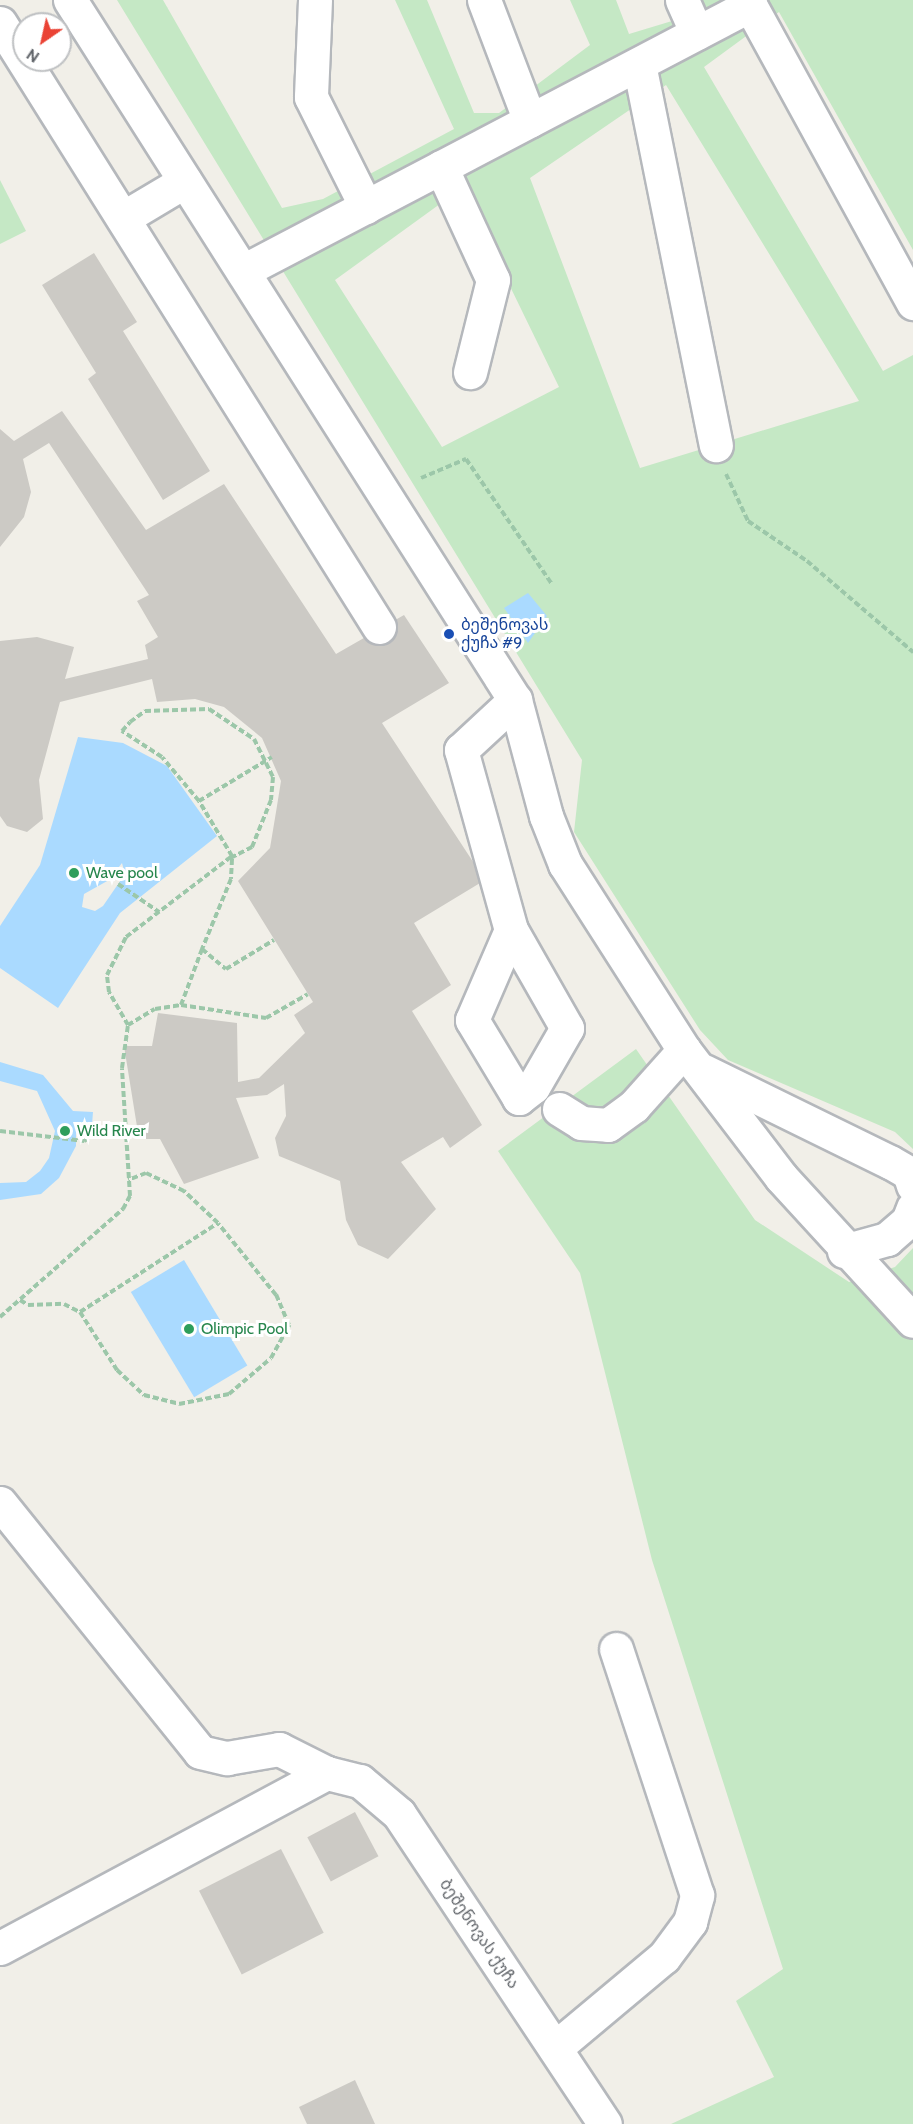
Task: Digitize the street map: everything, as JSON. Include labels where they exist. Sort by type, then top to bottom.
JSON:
[{"type":"street","points":[[70,0],[515,700],[546,816],[566,864],[691,1059],[844,1251],[913,1321]]},
{"type":"street","points":[[315,0],[311,97],[366,207]]},
{"type":"street","points":[[484,0],[530,121]]},
{"type":"street","points":[[682,0],[697,33]]},
{"type":"street","points":[[243,271],[750,5],[913,303]]},
{"type":"street","points":[[0,23],[379,627]]},
{"type":"street","points":[[639,64],[716,445]]},
{"type":"street","points":[[441,167],[493,280],[470,372]]},
{"type":"street","points":[[123,218],[185,180]]},
{"type":"street","points":[[511,930],[461,750],[515,700]]},
{"type":"street","points":[[559,1109],[580,1123],[608,1125],[691,1059]]},
{"type":"street","points":[[691,1059],[890,1162],[909,1173],[913,1185]]},
{"type":"street","points":[[844,1251],[887,1239],[908,1221],[913,1208]]},
{"type":"street","name":"ბეშენოვას ქუჩა","points":[[0,1503],[200,1752],[226,1758],[279,1749],[327,1773],[360,1781],[399,1814],[605,2124]]},
{"type":"street","points":[[555,2048],[664,1957],[690,1922],[697,1895],[616,1649]]},
{"type":"street","points":[[0,1948],[327,1773]]},
{"type":"path","points":[[716,445],[748,521],[807,561],[913,652]]},
{"type":"path","points":[[421,478],[466,459],[552,584]]},
{"type":"path","points":[[0,1317],[123,1209],[130,1196],[122,1068],[128,1024],[109,992],[107,975],[126,937],[229,860],[252,847],[264,825],[273,777],[267,760],[254,739],[209,709],[155,710],[129,722],[122,731],[162,757],[199,801],[232,856],[229,860],[231,879],[181,1005]]},
{"type":"path","points":[[199,801],[272,757]]},
{"type":"path","points":[[118,884],[159,912]]},
{"type":"path","points":[[202,949],[226,969],[274,940]]},
{"type":"path","points":[[128,1024],[155,1009],[181,1005],[266,1018],[308,994]]},
{"type":"path","points":[[0,1131],[84,1141],[104,1129],[127,1128]]},
{"type":"path","points":[[20,1300],[28,1305],[64,1304],[80,1312],[117,1370],[144,1395],[179,1404],[229,1394],[271,1358],[290,1325],[276,1295],[218,1223],[184,1191],[146,1173],[128,1180]]},
{"type":"path","points":[[80,1312],[218,1223]]},
{"type":"green space","points":[[117,0],[163,0],[282,208],[323,199],[454,129],[395,0],[427,0],[474,113],[499,113],[590,45],[570,0],[616,0],[629,34],[672,21],[695,0],[913,0],[913,250],[779,12],[704,67],[883,371],[913,355],[913,1149],[895,1132],[728,1060],[700,1030],[574,832],[582,760]],"holes":[[[666,85],[859,401],[640,468],[530,178]],[[462,188],[559,387],[442,447],[335,280]]]},
{"type":"green space","points":[[0,180],[26,231],[0,244]]},
{"type":"green space","points":[[636,1049],[755,1220],[849,1282],[895,1267],[913,1248],[913,2124],[671,2124],[774,2077],[736,2001],[783,1969],[652,1560],[580,1273],[498,1151]]},
{"type":"water","points":[[528,593],[547,616],[528,643],[504,608]]},
{"type":"water","name":"Wave pool","points":[[78,737],[123,743],[167,766],[217,836],[120,913],[58,1008],[0,968],[0,926],[40,865]],"holes":[[[122,863],[125,874],[103,906],[95,911],[82,907],[84,894],[109,880]]]},
{"type":"water","name":"Wild River","points":[[0,1062],[43,1075],[73,1111],[93,1112],[92,1125],[76,1126],[76,1146],[59,1178],[41,1194],[0,1200],[0,1183],[26,1182],[40,1171],[49,1158],[55,1131],[37,1091],[0,1081]]},
{"type":"water","name":"Olimpic Pool","points":[[184,1260],[247,1365],[194,1397],[131,1292]]},
{"type":"building","points":[[94,253],[137,322],[123,331],[210,471],[163,500],[88,379],[96,373],[42,285]]},
{"type":"building","points":[[62,411],[146,530],[224,484],[336,654],[404,615],[449,683],[382,723],[485,880],[414,923],[451,985],[412,1011],[482,1125],[450,1148],[443,1137],[401,1162],[436,1209],[388,1259],[358,1245],[346,1220],[340,1181],[279,1156],[275,1138],[286,1116],[284,1084],[267,1095],[236,1098],[259,1158],[184,1184],[160,1139],[139,1139],[124,1046],[152,1046],[158,1013],[237,1023],[238,1082],[259,1078],[305,1033],[294,1015],[313,1002],[238,881],[270,848],[281,781],[262,738],[224,707],[195,699],[157,702],[152,679],[60,702],[39,780],[43,819],[27,832],[7,826],[0,816],[0,641],[37,637],[74,647],[65,679],[148,659],[145,645],[158,637],[137,601],[149,595],[49,443],[23,459],[31,492],[24,517],[0,547],[0,429],[14,441]]},
{"type":"building","points":[[355,1812],[378,1856],[331,1881],[307,1837]]},
{"type":"building","points":[[281,1849],[324,1933],[242,1975],[199,1891]]},
{"type":"building","points":[[355,2080],[375,2124],[307,2124],[299,2107]]},
{"type":"place","name":"ბეშენოვას ქუჩა #9","points":[[449,634]]},
{"type":"place","name":"Wave pool","points":[[74,873]]},
{"type":"place","name":"Wild River","points":[[65,1131]]},
{"type":"place","name":"Olimpic Pool","points":[[189,1329]]}]
